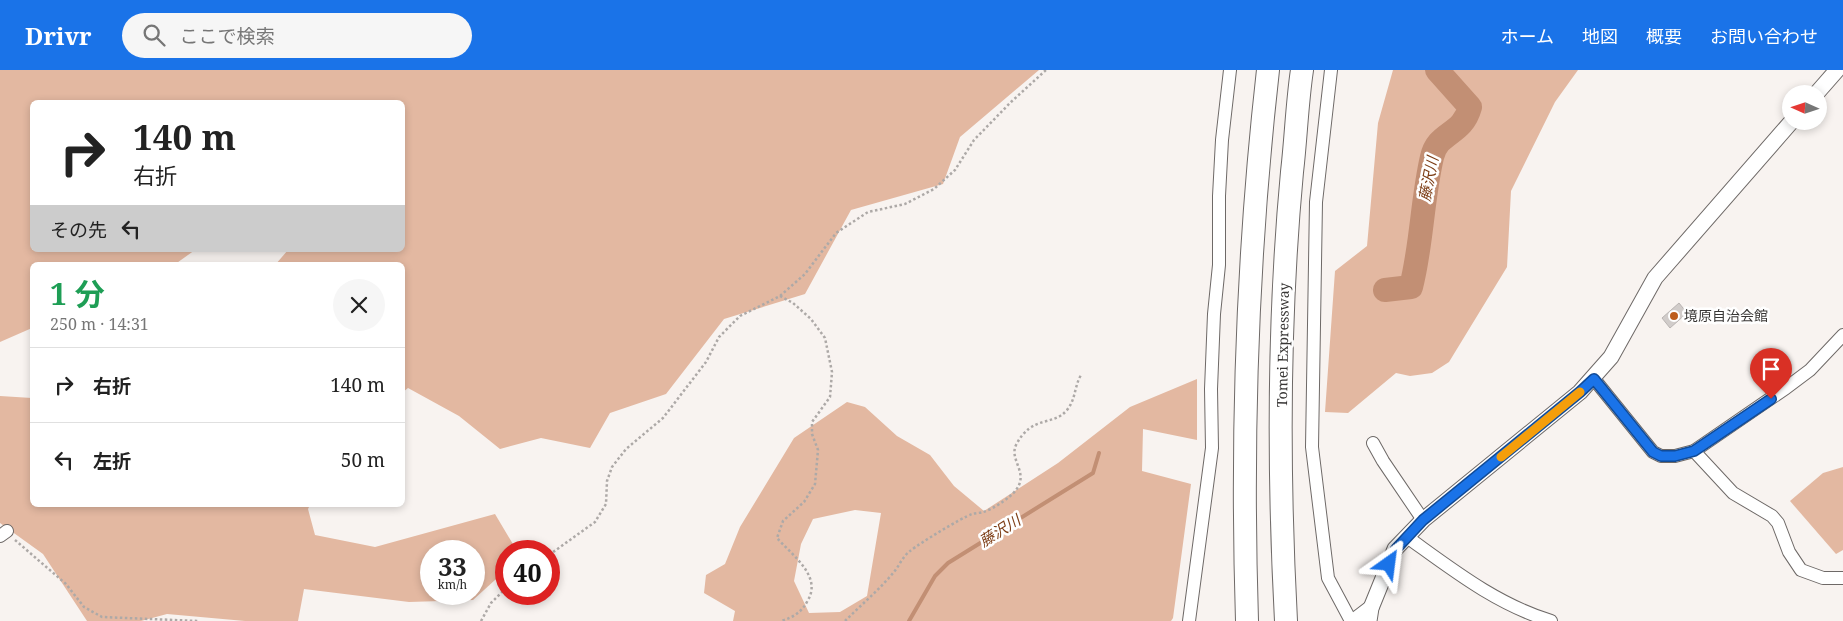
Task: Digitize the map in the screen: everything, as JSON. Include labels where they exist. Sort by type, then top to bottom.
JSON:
[{"type":"highway","points":[[1247,621],[1244,522],[1247,316],[1258,156],[1268,70]]},
{"type":"highway","name":"Tomei Expressway","points":[[1286,621],[1282,551],[1280,382],[1286,243],[1302,70]]},
{"type":"street","points":[[1189,621],[1212,448],[1211,389],[1214,314],[1219,265],[1219,196],[1222,140],[1230,70]]},
{"type":"street","points":[[1331,70],[1316,202],[1312,447],[1328,578],[1352,621],[1370,615],[1396,549],[1423,520],[1594,379],[1610,357],[1655,278],[1784,130]]},
{"type":"street","points":[[1824,85],[1837,70]]},
{"type":"street","points":[[1594,379],[1653,452],[1661,456],[1668,456],[1694,451],[1786,388],[1810,370],[1843,335]]},
{"type":"street","points":[[1373,443],[1423,520]]},
{"type":"street","points":[[1694,451],[1733,493],[1772,516],[1778,524],[1788,552],[1801,570],[1823,578],[1843,578]]},
{"type":"street","points":[[1407,538],[1481,590],[1513,608],[1551,621]]},
{"type":"path","points":[[560,547],[595,522],[606,504],[608,481],[612,467],[626,449],[663,418],[706,362],[719,337],[740,316],[780,296],[805,274],[836,233],[868,212],[905,204],[934,190],[955,170],[974,140],[1010,102],[1046,70]]},
{"type":"path","points":[[780,296],[793,303],[812,319],[826,338],[832,372],[830,397],[812,422],[812,434],[818,450],[815,484],[804,502],[783,522],[777,538],[807,571],[812,583],[812,594],[803,609],[793,618],[781,621]]},
{"type":"path","points":[[846,621],[894,573],[908,552],[971,514],[985,512],[1010,496],[1019,484],[1021,469],[1016,462],[1015,447],[1025,432],[1034,424],[1057,417],[1066,410],[1074,396],[1075,384],[1081,375]]},
{"type":"path","points":[[3,533],[66,584],[84,607],[102,617],[198,621]]},
{"type":"path","points":[[481,621],[495,599]]},
{"type":"shaded area","points":[[0,70],[1039,70],[960,137],[943,184],[851,210],[805,294],[724,319],[666,394],[610,413],[590,448],[541,438],[500,449],[459,416],[408,388],[405,390],[405,262],[278,262],[286,252],[405,252],[405,100],[30,100],[30,252],[192,252],[178,262],[30,262],[30,329],[0,342]]},
{"type":"shaded area","points":[[1393,70],[1578,70],[1555,102],[1511,191],[1507,267],[1449,362],[1432,373],[1410,376],[1396,373],[1348,413],[1325,412],[1335,271],[1367,246],[1378,123]]},
{"type":"shaded area","points":[[1197,379],[1197,440],[1143,429],[1142,471],[1191,484],[1173,618],[1171,621],[733,621],[735,611],[704,593],[706,575],[725,564],[740,527],[794,438],[847,402],[865,407],[897,436],[930,455],[954,486],[984,511],[1058,463],[1130,407]],"holes":[[[855,510],[881,513],[867,596],[840,612],[809,613],[794,581],[801,544],[813,519]]]},
{"type":"shaded area","points":[[0,396],[30,398],[30,507],[309,507],[315,535],[375,547],[495,514],[510,540],[495,540],[495,580],[485,589],[485,540],[420,540],[420,602],[409,602],[304,589],[298,621],[245,621],[167,614],[141,621],[87,621],[43,554],[0,523]]},
{"type":"shaded area","points":[[1843,467],[1843,550],[1836,554],[1790,501],[1823,473]]},
{"type":"building","name":"境原自治会館","points":[[1679,303],[1687,313],[1670,328],[1662,318]]},
{"type":"waterway","name":"藤沢川","points":[[1385,290],[1411,287],[1418,255],[1432,157],[1439,142],[1462,123],[1470,107],[1437,70]]},
{"type":"waterway","name":"藤沢川","points":[[909,621],[935,576],[948,563],[1093,473],[1099,453]]},
{"type":"slow traffic","points":[[1501,457],[1580,392]]},
{"type":"place","name":"境原自治会館","points":[[1674,316]]},
{"type":"route","points":[[1389,564],[1396,549],[1423,520],[1594,379],[1653,452],[1661,456],[1675,456],[1694,451],[1712,441],[1771,399]]}]
